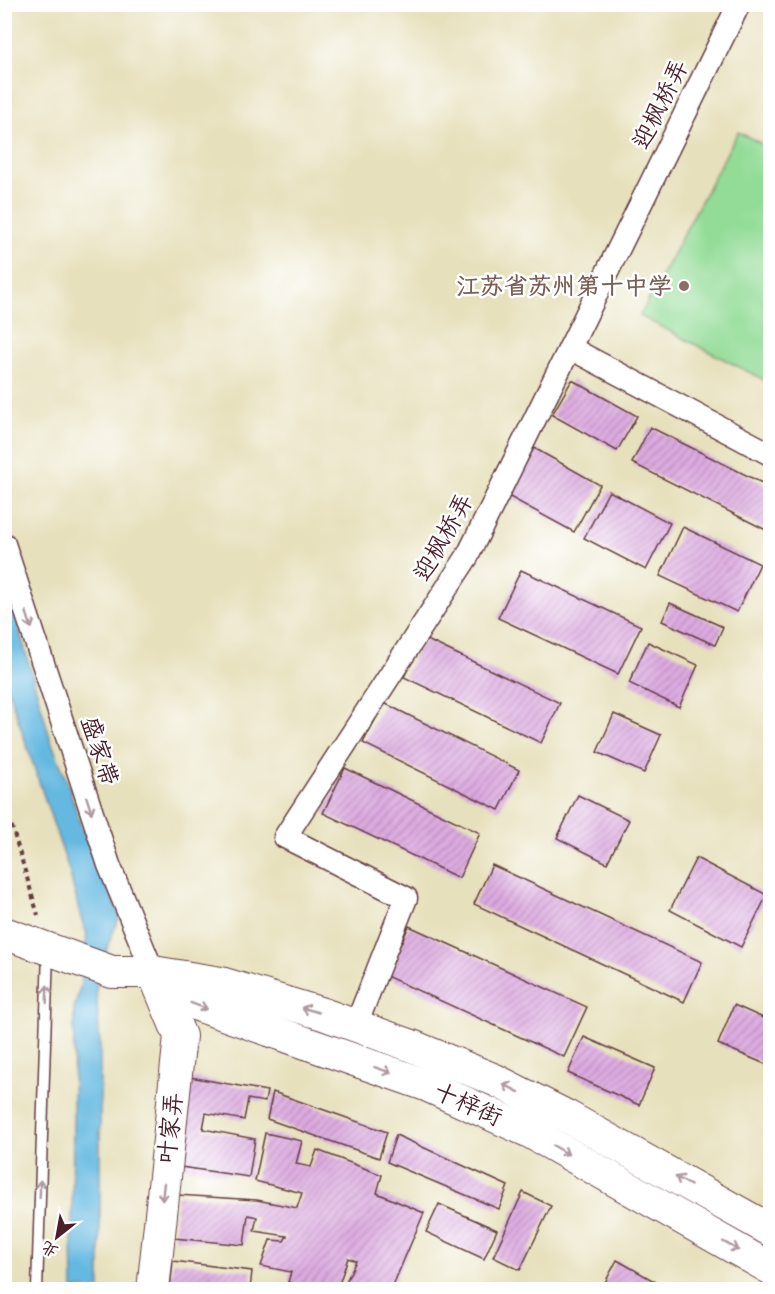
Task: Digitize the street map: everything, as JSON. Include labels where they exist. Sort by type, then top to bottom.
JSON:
[{"type":"street","name":"迎枫桥弄","points":[[356,1025],[406,898],[285,837],[466,557],[739,4]]},
{"type":"street","points":[[570,348],[771,454]]},
{"type":"street","name":"盛家带","points":[[4,544],[109,865],[153,972]]},
{"type":"street","name":"十梓街","points":[[4,933],[112,972],[153,972],[221,984],[323,1014],[412,1046],[495,1080],[578,1122],[771,1230]]},
{"type":"street","name":"十梓街","points":[[153,972],[183,1000],[426,1085],[530,1132],[771,1268]]},
{"type":"street","name":"叶家弄","points":[[153,972],[180,1036],[153,1290]]},
{"type":"lane","points":[[37,1290],[60,954]]},
{"type":"path","points":[[4,800],[60,954]]},
{"type":"green space","points":[[738,132],[770,148],[770,383],[640,316]]},
{"type":"water","points":[[4,576],[51,741],[68,784],[81,827],[120,916],[109,942],[96,990],[100,1045],[100,1289],[73,1289],[74,1009],[81,984],[87,934],[69,870],[5,681]]},
{"type":"building","points":[[572,380],[637,416],[617,451],[552,415]]},
{"type":"building","points":[[650,427],[770,487],[770,532],[632,463]]},
{"type":"building","points":[[534,448],[600,485],[574,532],[508,496]]},
{"type":"building","points":[[609,491],[670,523],[646,570],[584,538]]},
{"type":"building","points":[[683,527],[760,564],[737,612],[660,576]]},
{"type":"building","points":[[521,570],[641,626],[618,674],[498,618]]},
{"type":"building","points":[[670,603],[723,627],[715,645],[662,621]]},
{"type":"building","points":[[423,638],[560,703],[541,743],[404,677]]},
{"type":"building","points":[[648,642],[698,665],[679,707],[629,683]]},
{"type":"building","points":[[384,703],[519,770],[499,810],[363,743]]},
{"type":"building","points":[[614,714],[661,735],[644,773],[597,752]]},
{"type":"building","points":[[345,768],[480,833],[459,878],[323,813]]},
{"type":"building","points":[[578,795],[629,820],[607,863],[557,838]]},
{"type":"building","points":[[696,858],[767,895],[741,947],[670,910]]},
{"type":"building","points":[[492,865],[702,962],[684,1002],[474,904]]},
{"type":"building","points":[[409,926],[587,1007],[564,1057],[386,976]]},
{"type":"building","points":[[734,1005],[770,1021],[770,1066],[718,1044]]},
{"type":"building","points":[[584,1037],[655,1068],[639,1105],[568,1073]]},
{"type":"building","points":[[190,1077],[267,1091],[265,1102],[248,1099],[244,1120],[206,1113],[203,1129],[255,1139],[249,1177],[181,1167]]},
{"type":"building","points":[[273,1092],[387,1132],[379,1158],[267,1119]]},
{"type":"building","points":[[265,1133],[302,1141],[296,1164],[311,1167],[317,1150],[382,1175],[377,1193],[424,1213],[391,1290],[342,1290],[356,1261],[348,1258],[337,1290],[312,1290],[288,1282],[291,1272],[261,1266],[270,1240],[284,1241],[287,1236],[254,1231],[257,1217],[248,1215],[244,1245],[174,1238],[177,1195],[257,1200],[297,1208],[302,1193],[255,1181]]},
{"type":"building","points":[[396,1135],[508,1186],[499,1209],[387,1162]]},
{"type":"building","points":[[523,1192],[551,1206],[520,1270],[493,1257]]},
{"type":"building","points":[[439,1204],[497,1230],[484,1259],[426,1232]]},
{"type":"building","points":[[617,1260],[670,1290],[601,1290]]},
{"type":"building","points":[[173,1261],[252,1271],[250,1290],[170,1290]]},
{"type":"place","name":"江苏省苏州第十中学","points":[[684,286]]}]
